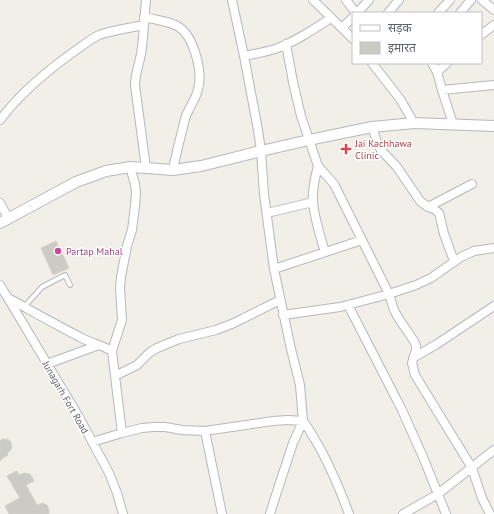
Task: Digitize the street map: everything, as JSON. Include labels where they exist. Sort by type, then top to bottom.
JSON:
[{"type":"street","points":[[146,0],[141,55],[135,77],[146,168]]},
{"type":"street","points":[[232,0],[258,130],[264,194],[274,269],[283,315],[300,385],[303,421],[293,443],[270,514]]},
{"type":"street","points":[[346,0],[355,12]]},
{"type":"street","points":[[357,12],[369,0]]},
{"type":"street","points":[[389,12],[398,0]]},
{"type":"street","points":[[439,12],[450,0]]},
{"type":"street","points":[[461,12],[471,0]]},
{"type":"street","points":[[482,0],[494,10]]},
{"type":"street","points":[[317,2],[352,38]]},
{"type":"street","points":[[244,56],[262,53],[286,44],[331,18]]},
{"type":"street","points":[[342,28],[352,18]]},
{"type":"street","points":[[0,120],[9,108],[29,88],[70,54],[97,36],[144,21],[173,24],[181,28],[192,42],[198,63],[200,79],[195,99],[185,118],[173,170]]},
{"type":"street","points":[[482,34],[494,26]]},
{"type":"street","points":[[286,44],[301,116],[318,166],[334,184],[389,294],[394,310],[414,340],[416,350],[412,363],[415,375],[472,468],[482,498],[490,514]]},
{"type":"street","points":[[373,64],[400,99],[414,123]]},
{"type":"street","points":[[433,64],[437,72],[453,124]]},
{"type":"street","points":[[437,72],[446,64]]},
{"type":"street","points":[[442,90],[494,85]]},
{"type":"street","points":[[0,203],[4,220],[76,182],[106,171],[130,168],[173,170],[201,166],[309,140],[372,127],[414,123],[494,126]]},
{"type":"street","points":[[372,127],[381,150],[397,167],[420,201],[428,207],[434,209],[438,214],[454,261]]},
{"type":"street","points":[[318,166],[314,186],[313,202],[325,252]]},
{"type":"street","points":[[122,433],[112,351],[122,320],[120,293],[135,206],[135,184],[130,168]]},
{"type":"street","points":[[428,207],[472,184]]},
{"type":"street","points":[[267,213],[313,202]]},
{"type":"street","points":[[274,269],[362,240]]},
{"type":"street","points":[[283,315],[348,305],[389,294],[416,285],[431,278],[454,261],[474,251],[494,248]]},
{"type":"street","name":"Junagarh Fort Road","points":[[0,284],[109,473],[123,514]]},
{"type":"street","points":[[8,297],[83,339],[106,347],[112,351]]},
{"type":"street","points":[[116,376],[137,365],[148,353],[157,348],[179,339],[216,330],[234,323],[280,300]]},
{"type":"street","points":[[348,305],[402,410],[446,514]]},
{"type":"street","points":[[413,358],[494,306]]},
{"type":"street","points":[[47,364],[99,345]]},
{"type":"street","points":[[92,442],[142,428],[165,427],[182,430],[205,430],[288,420],[303,421],[313,435],[326,460],[349,514]]},
{"type":"street","points":[[205,430],[222,514]]},
{"type":"street","points":[[403,514],[438,494],[494,450]]},
{"type":"lane","points":[[24,307],[42,287],[65,275],[70,285]]},
{"type":"building","points":[[56,241],[69,268],[53,275],[41,248]]},
{"type":"building","points":[[2,439],[7,439],[10,441],[12,448],[7,454],[8,455],[0,461],[0,441]]},
{"type":"building","points":[[17,471],[19,475],[24,473],[30,474],[34,481],[26,485],[37,505],[42,503],[47,505],[49,514],[9,514],[5,506],[20,498],[7,476]]},
{"type":"place","name":"Jai Kachhawa Clinic","points":[[346,149]]},
{"type":"place","name":"Partap Mahal","points":[[58,251]]}]
